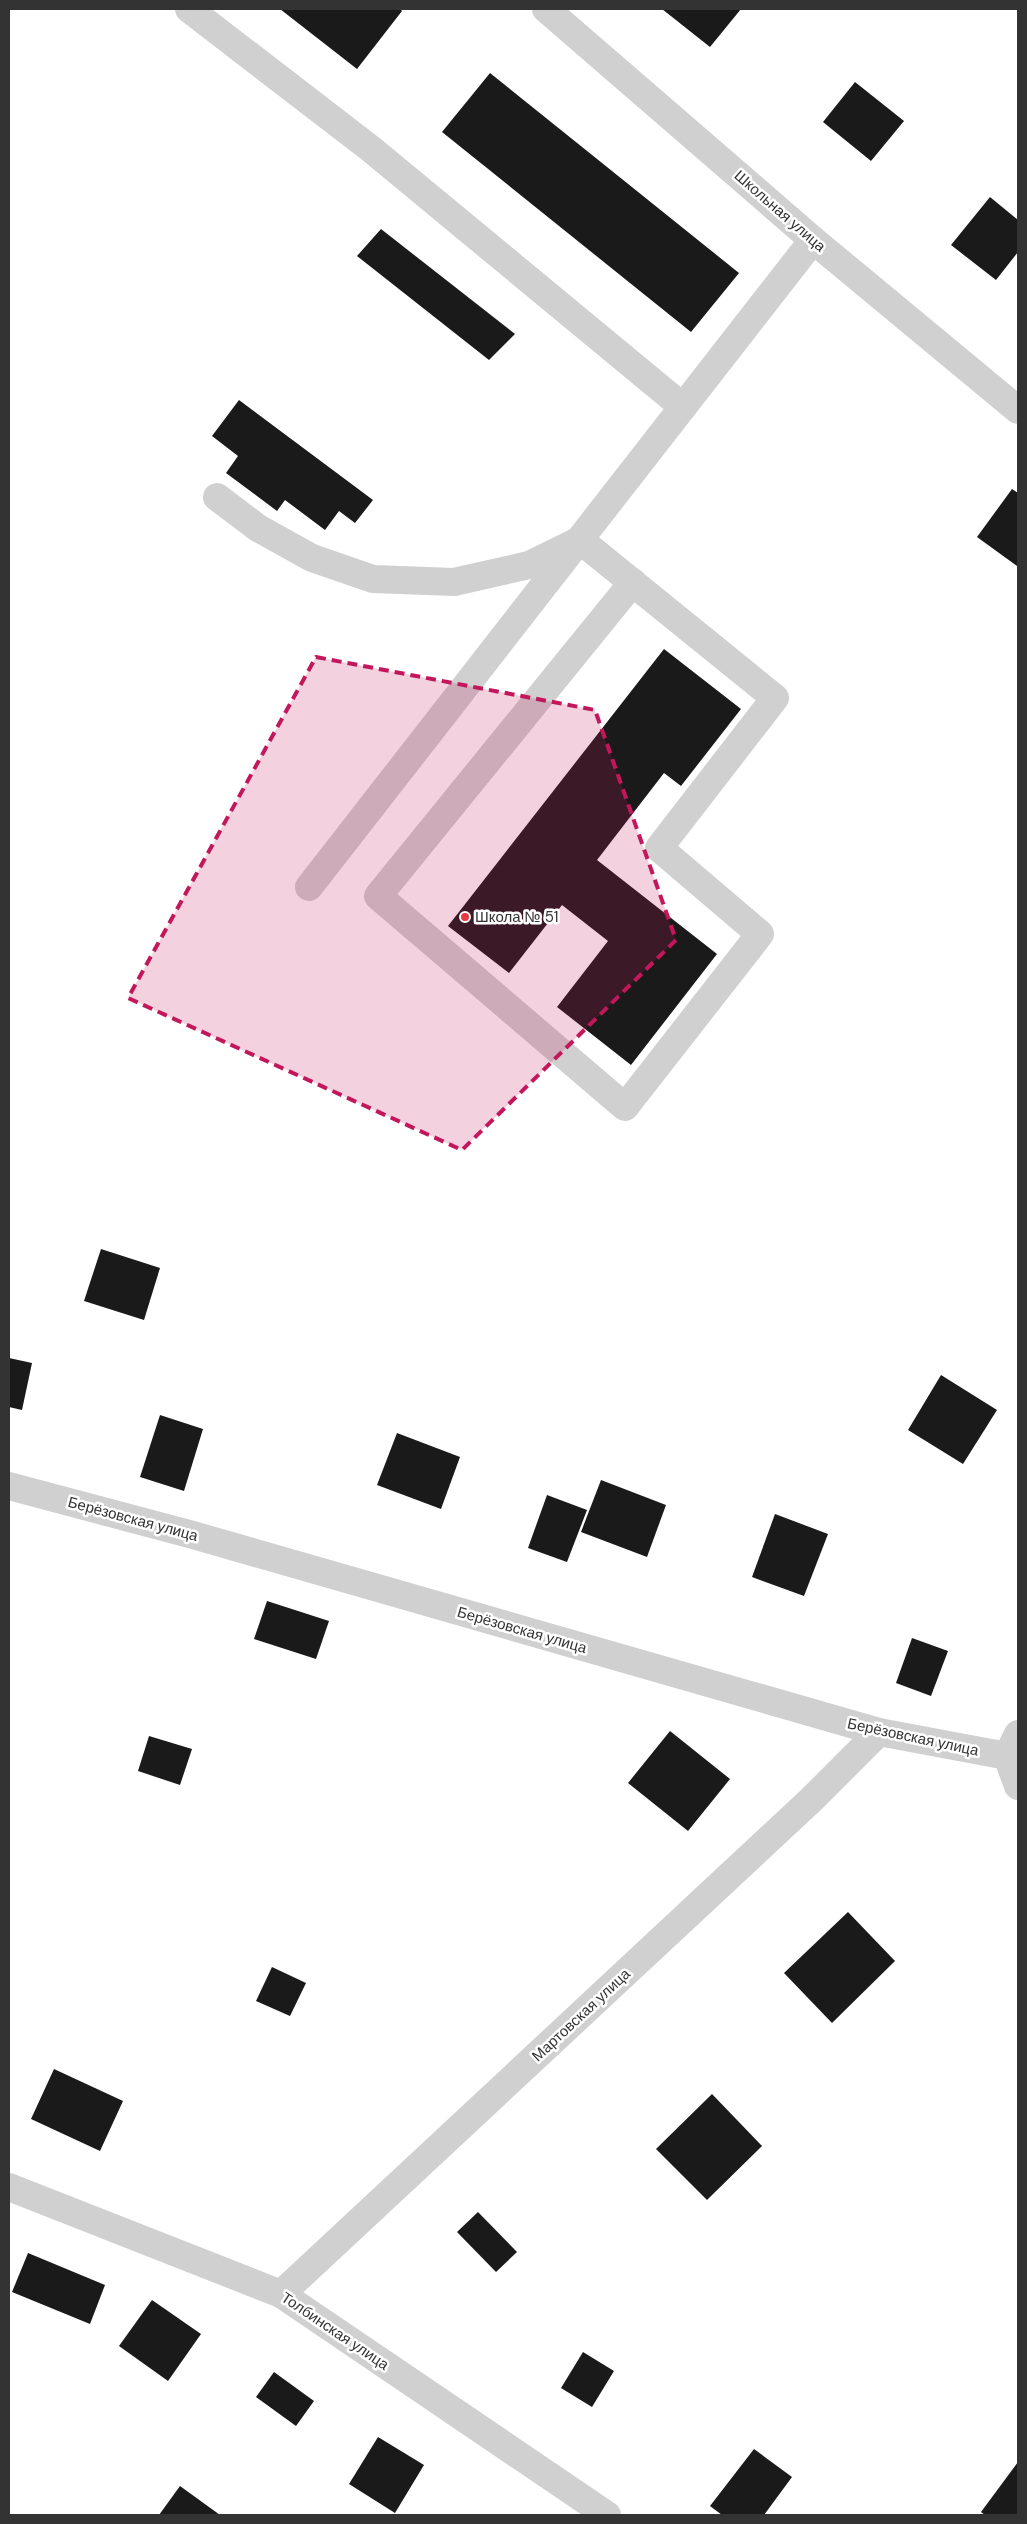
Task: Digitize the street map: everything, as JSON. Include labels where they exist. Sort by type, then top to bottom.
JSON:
[{"type":"street","points":[[190,9],[371,149],[683,406]]},
{"type":"street","name":"Школьная улица","points":[[546,9],[813,240],[1018,410]]},
{"type":"street","points":[[309,887],[813,240]]},
{"type":"street","points":[[217,497],[258,528],[312,558],[373,579],[454,582],[529,565],[580,540]]},
{"type":"street","points":[[580,540],[632,582],[775,698],[659,848],[760,934],[625,1107],[378,896],[632,582]]},
{"type":"street","name":"Берёзовская улица","points":[[9,1486],[193,1535],[879,1732],[1012,1745],[1018,1786]]},
{"type":"street","name":"Мартовская улица","points":[[281,2294],[812,1799],[879,1732]]},
{"type":"street","name":"Толбинская улица","points":[[9,2187],[281,2294],[607,2515]]},
{"type":"highlighted area","points":[[316,657],[595,710],[676,940],[462,1150],[128,998]]},
{"type":"building","points":[[280,9],[400,9],[402,11],[357,69]]},
{"type":"building","points":[[662,9],[741,9],[710,47]]},
{"type":"building","points":[[490,73],[739,273],[691,332],[442,132]]},
{"type":"building","points":[[855,82],[904,121],[871,161],[823,122]]},
{"type":"building","points":[[990,197],[1018,220],[1018,252],[996,280],[951,245]]},
{"type":"building","points":[[381,229],[515,334],[489,360],[357,256]]},
{"type":"building","points":[[239,400],[373,500],[355,523],[339,511],[325,530],[285,500],[277,511],[226,473],[238,456],[212,436]]},
{"type":"building","points":[[1012,489],[1018,493],[1017,566],[977,537]]},
{"type":"building","points":[[664,649],[741,709],[681,786],[664,773],[597,860],[717,954],[631,1065],[557,1007],[608,941],[562,905],[509,973],[448,926]]},
{"type":"building","points":[[101,1249],[160,1268],[144,1320],[84,1301]]},
{"type":"building","points":[[9,1358],[32,1363],[22,1410],[9,1407]]},
{"type":"building","points":[[941,1375],[997,1410],[963,1464],[908,1430]]},
{"type":"building","points":[[160,1415],[203,1429],[184,1491],[140,1477]]},
{"type":"building","points":[[397,1433],[460,1457],[441,1509],[377,1485]]},
{"type":"building","points":[[601,1480],[666,1505],[647,1557],[581,1532]]},
{"type":"building","points":[[547,1495],[587,1510],[567,1562],[528,1548]]},
{"type":"building","points":[[775,1514],[828,1534],[804,1596],[752,1577]]},
{"type":"building","points":[[267,1601],[329,1621],[316,1659],[254,1639]]},
{"type":"building","points":[[912,1638],[948,1651],[931,1696],[896,1683]]},
{"type":"building","points":[[670,1731],[730,1779],[688,1831],[628,1783]]},
{"type":"building","points":[[149,1736],[192,1749],[180,1785],[138,1771]]},
{"type":"building","points":[[848,1912],[895,1961],[832,2023],[784,1973]]},
{"type":"building","points":[[272,1967],[306,1983],[290,2016],[256,2001]]},
{"type":"building","points":[[54,2069],[123,2101],[100,2151],[31,2119]]},
{"type":"building","points":[[712,2094],[762,2146],[707,2200],[656,2149]]},
{"type":"building","points":[[478,2212],[517,2252],[496,2272],[457,2232]]},
{"type":"building","points":[[28,2253],[105,2285],[90,2324],[12,2292]]},
{"type":"building","points":[[152,2300],[201,2334],[168,2381],[119,2346]]},
{"type":"building","points":[[583,2352],[614,2371],[592,2407],[561,2388]]},
{"type":"building","points":[[274,2372],[314,2401],[296,2426],[256,2397]]},
{"type":"building","points":[[378,2437],[424,2465],[395,2513],[349,2484]]},
{"type":"building","points":[[754,2449],[792,2477],[764,2515],[722,2515],[710,2506]]},
{"type":"building","points":[[1018,2462],[1018,2515],[985,2515],[981,2512]]},
{"type":"building","points":[[180,2486],[220,2515],[159,2515]]},
{"type":"place","name":"Школа № 51","points":[[465,917]]}]
